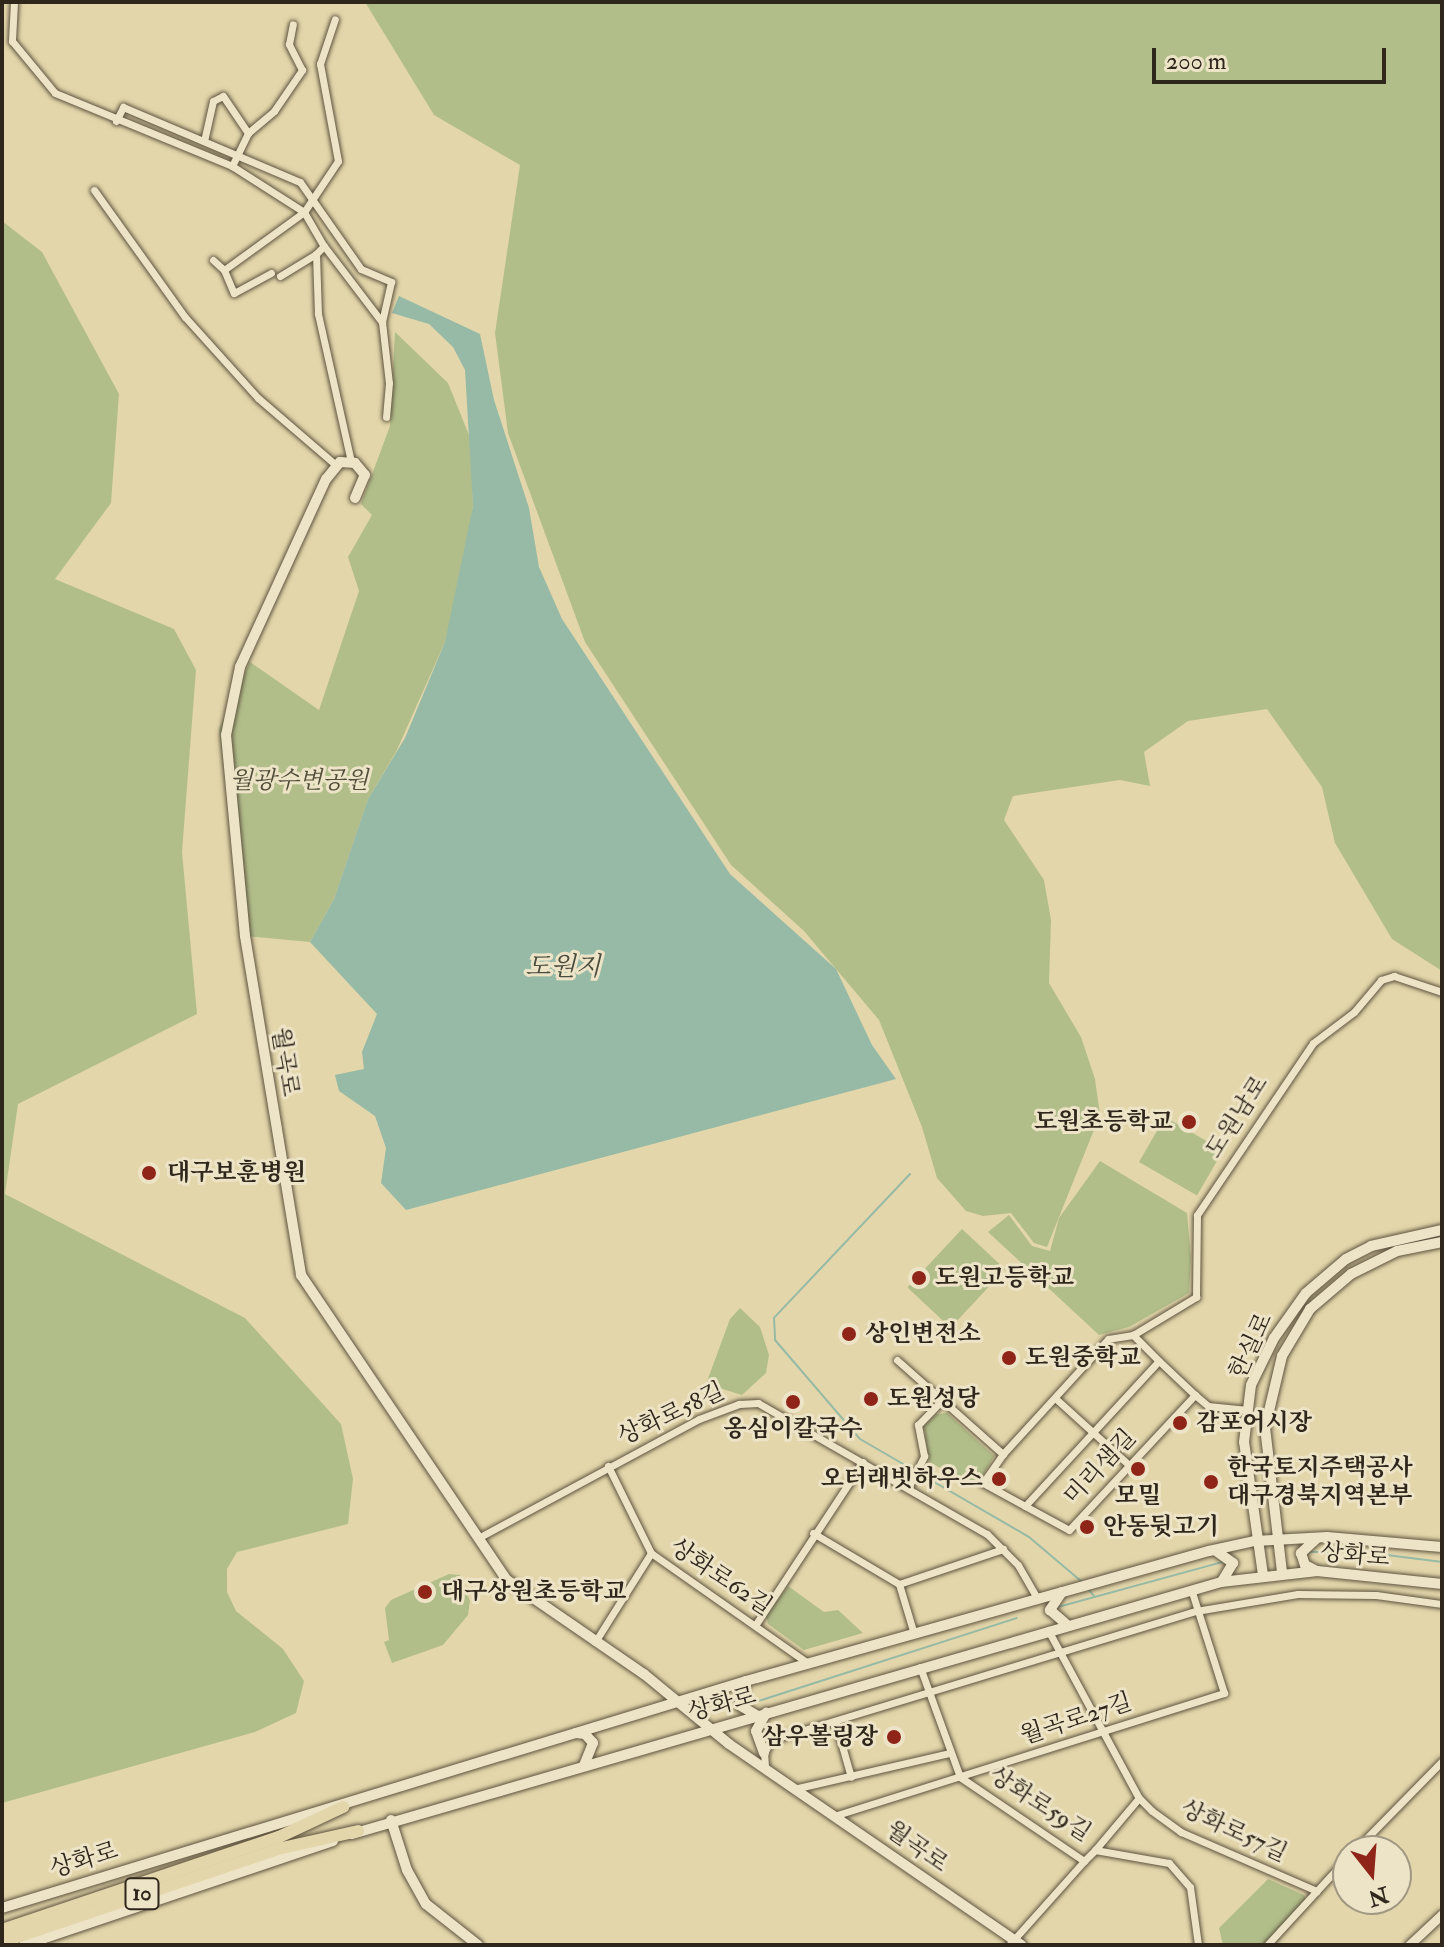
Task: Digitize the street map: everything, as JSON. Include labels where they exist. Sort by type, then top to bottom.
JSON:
[{"type":"highway","points":[[281,1842],[343,1807]]},
{"type":"highway","points":[[281,1842],[358,1831]]},
{"type":"highway","name":"10","points":[[2,1930],[281,1842]]},
{"type":"highway","name":"10","points":[[2,1942],[281,1842]]},
{"type":"main road","points":[[337,466],[351,462],[365,475],[355,498]]},
{"type":"main road","name":"월곡로","points":[[337,466],[326,479],[230,698],[226,735],[245,936],[301,1275],[507,1580],[708,1727],[1015,1943]]},
{"type":"main road","name":"한실로","points":[[1263,1575],[1255,1541],[1245,1453],[1251,1385],[1274,1338],[1306,1293],[1371,1246],[1442,1230]]},
{"type":"main road","name":"한실로","points":[[1282,1572],[1265,1428],[1282,1356],[1310,1309],[1351,1274],[1397,1251],[1442,1242]]},
{"type":"main road","points":[[1317,1571],[1305,1565],[1301,1553],[1308,1542],[1322,1537]]},
{"type":"main road","name":"상화로","points":[[2,1908],[252,1829],[343,1807],[746,1681],[1212,1550],[1255,1541],[1322,1537],[1442,1547]]},
{"type":"main road","points":[[1212,1550],[1233,1563],[1221,1582]]},
{"type":"main road","name":"상화로","points":[[24,1945],[391,1820],[1191,1589],[1282,1572],[1317,1571],[1442,1584]]},
{"type":"main road","points":[[1063,1590],[1053,1599],[1050,1610],[1066,1624]]},
{"type":"main road","points":[[746,1681],[739,1705],[762,1714],[756,1731],[764,1753]]},
{"type":"main road","points":[[576,1733],[585,1734],[593,1743],[584,1765]]},
{"type":"main road","points":[[391,1820],[407,1870],[426,1904],[478,1945]]},
{"type":"street","points":[[14,2],[12,41],[55,93],[116,121],[232,166],[304,212],[324,246],[382,322]]},
{"type":"street","points":[[224,270],[304,212],[338,161],[320,64],[335,19]]},
{"type":"street","points":[[232,166],[248,133],[274,111],[302,70],[289,44],[293,24]]},
{"type":"street","points":[[204,141],[213,101],[223,96],[248,133]]},
{"type":"street","points":[[116,121],[123,107],[300,182],[315,197],[361,269],[391,282],[382,322],[389,383],[386,417]]},
{"type":"street","points":[[94,190],[185,317],[258,398],[337,466]]},
{"type":"street","points":[[280,276],[324,246]]},
{"type":"street","points":[[316,254],[318,314],[351,462]]},
{"type":"street","points":[[213,260],[224,270],[234,293],[271,273]]},
{"type":"street","name":"도원남로","points":[[1133,1335],[1196,1297],[1197,1215],[1313,1043],[1354,1012],[1381,980],[1394,976],[1442,992]]},
{"type":"street","points":[[1133,1335],[1208,1406],[1248,1410]]},
{"type":"street","name":"미리샘길","points":[[1133,1335],[1108,1339],[1003,1454],[983,1483],[1069,1530],[1195,1395]]},
{"type":"street","points":[[897,1360],[1003,1454]]},
{"type":"street","name":"미리샘길","points":[[1025,1506],[1159,1361]]},
{"type":"street","points":[[1055,1398],[1129,1465]]},
{"type":"street","points":[[908,1488],[923,1462],[918,1425],[942,1400]]},
{"type":"street","name":"상화로58길","points":[[478,1538],[699,1419],[739,1404],[758,1403],[908,1488],[1003,1549],[1037,1598]]},
{"type":"street","points":[[756,1624],[813,1533],[863,1462]]},
{"type":"street","name":"상화로62길","points":[[608,1466],[651,1553],[809,1664]]},
{"type":"street","points":[[813,1533],[899,1584],[914,1634]]},
{"type":"street","points":[[899,1584],[1003,1549]]},
{"type":"street","points":[[595,1642],[651,1553]]},
{"type":"street","name":"월곡로27길","points":[[837,1815],[1224,1693],[1191,1589]]},
{"type":"street","points":[[765,1766],[764,1753],[771,1740],[1196,1611],[1298,1594],[1376,1595],[1442,1604]]},
{"type":"street","name":"상화로57길","points":[[1048,1630],[1139,1798],[1181,1832],[1317,1891]]},
{"type":"street","name":"상화로59길","points":[[920,1667],[960,1777],[1084,1861],[1095,1850],[1169,1863],[1190,1887],[1198,1945]]},
{"type":"street","points":[[835,1721],[851,1777]]},
{"type":"street","points":[[798,1788],[950,1753]]},
{"type":"street","points":[[1370,1835],[1442,1761]]},
{"type":"street","points":[[1095,1850],[1139,1798]]},
{"type":"street","name":"월곡로","points":[[1015,1943],[1084,1861]]},
{"type":"street","points":[[1267,1945],[1332,1875]]},
{"type":"street","points":[[1409,1945],[1442,1914]]},
{"type":"green space","points":[[365,2],[1442,2],[1442,971],[1392,939],[1335,843],[1322,787],[1267,709],[1188,721],[1144,752],[1150,786],[1120,780],[1013,796],[1004,820],[1044,880],[1051,920],[1049,983],[1081,1037],[1095,1079],[1100,1115],[1047,1247],[1034,1243],[1011,1213],[983,1216],[966,1211],[937,1178],[922,1127],[879,1020],[804,931],[731,865],[585,642],[508,433],[495,333],[520,165],[434,115]]},
{"type":"green space","points":[[2,221],[42,252],[119,394],[111,503],[55,579],[174,629],[196,670],[182,852],[197,1014],[18,1104],[5,1194],[245,1318],[341,1424],[353,1479],[348,1524],[237,1552],[227,1569],[227,1592],[236,1611],[283,1649],[304,1681],[296,1713],[255,1732],[2,1803]]},
{"type":"green space","name":"월광수변공원","points":[[395,332],[448,383],[471,440],[473,506],[463,572],[445,642],[396,752],[368,799],[334,899],[310,942],[245,936],[219,729],[250,662],[319,710],[359,591],[348,557],[372,515],[361,504],[390,426]]},
{"type":"green space","points":[[1165,1117],[1223,1150],[1197,1196],[1139,1162]]},
{"type":"green space","points":[[1100,1161],[1187,1213],[1191,1258],[1189,1293],[1129,1327],[1099,1335],[988,1232],[1009,1215],[1032,1246],[1050,1251],[1059,1218]]},
{"type":"green space","points":[[962,1229],[1005,1269],[951,1328],[907,1288]]},
{"type":"green space","points":[[740,1308],[760,1327],[769,1355],[766,1373],[742,1395],[706,1384],[730,1319]]},
{"type":"green space","points":[[947,1413],[994,1456],[976,1487],[929,1462],[924,1426],[936,1414]]},
{"type":"green space","points":[[449,1574],[460,1575],[470,1601],[468,1615],[443,1645],[392,1663],[384,1642],[389,1640],[385,1608],[391,1600]]},
{"type":"green space","points":[[788,1586],[824,1612],[838,1610],[863,1633],[804,1650],[768,1624],[766,1616]]},
{"type":"green space","points":[[1268,1879],[1304,1895],[1307,1902],[1267,1945],[1223,1945],[1219,1928]]},
{"type":"water","name":"도원지","points":[[399,296],[480,334],[494,400],[529,508],[539,567],[562,619],[730,874],[836,969],[872,1045],[896,1079],[406,1210],[381,1183],[386,1148],[375,1116],[339,1091],[335,1075],[364,1069],[362,1052],[377,1014],[310,942],[334,899],[368,799],[405,738],[445,642],[473,506],[465,370],[453,347],[429,324],[392,313]]},
{"type":"waterway","points":[[910,1174],[774,1318],[775,1340],[860,1439],[1029,1537],[1081,1581]]},
{"type":"waterway","points":[[1308,1552],[1363,1552],[1442,1562]]},
{"type":"waterway","points":[[1058,1607],[1222,1562]]},
{"type":"waterway","points":[[1088,1589],[1094,1596]]},
{"type":"waterway","points":[[749,1704],[1017,1618]]},
{"type":"place","name":"도원초등학교","points":[[1189,1122]]},
{"type":"place","name":"대구보훈병원","points":[[149,1173]]},
{"type":"place","name":"도원고등학교","points":[[919,1278]]},
{"type":"place","name":"상인변전소","points":[[849,1334]]},
{"type":"place","name":"도원중학교","points":[[1009,1358]]},
{"type":"place","name":"도원성당","points":[[871,1399]]},
{"type":"place","name":"옹심이칼국수","points":[[793,1402]]},
{"type":"place","name":"감포어시장","points":[[1180,1423]]},
{"type":"place","name":"모밀","points":[[1138,1469]]},
{"type":"place","name":"오터래빗하우스","points":[[999,1479]]},
{"type":"place","name":"한국토지주택공사 대구경북지역본부","points":[[1211,1482]]},
{"type":"place","name":"안동뒷고기","points":[[1087,1527]]},
{"type":"place","name":"대구상원초등학교","points":[[425,1592]]},
{"type":"place","name":"삼우볼링장","points":[[894,1737]]}]
